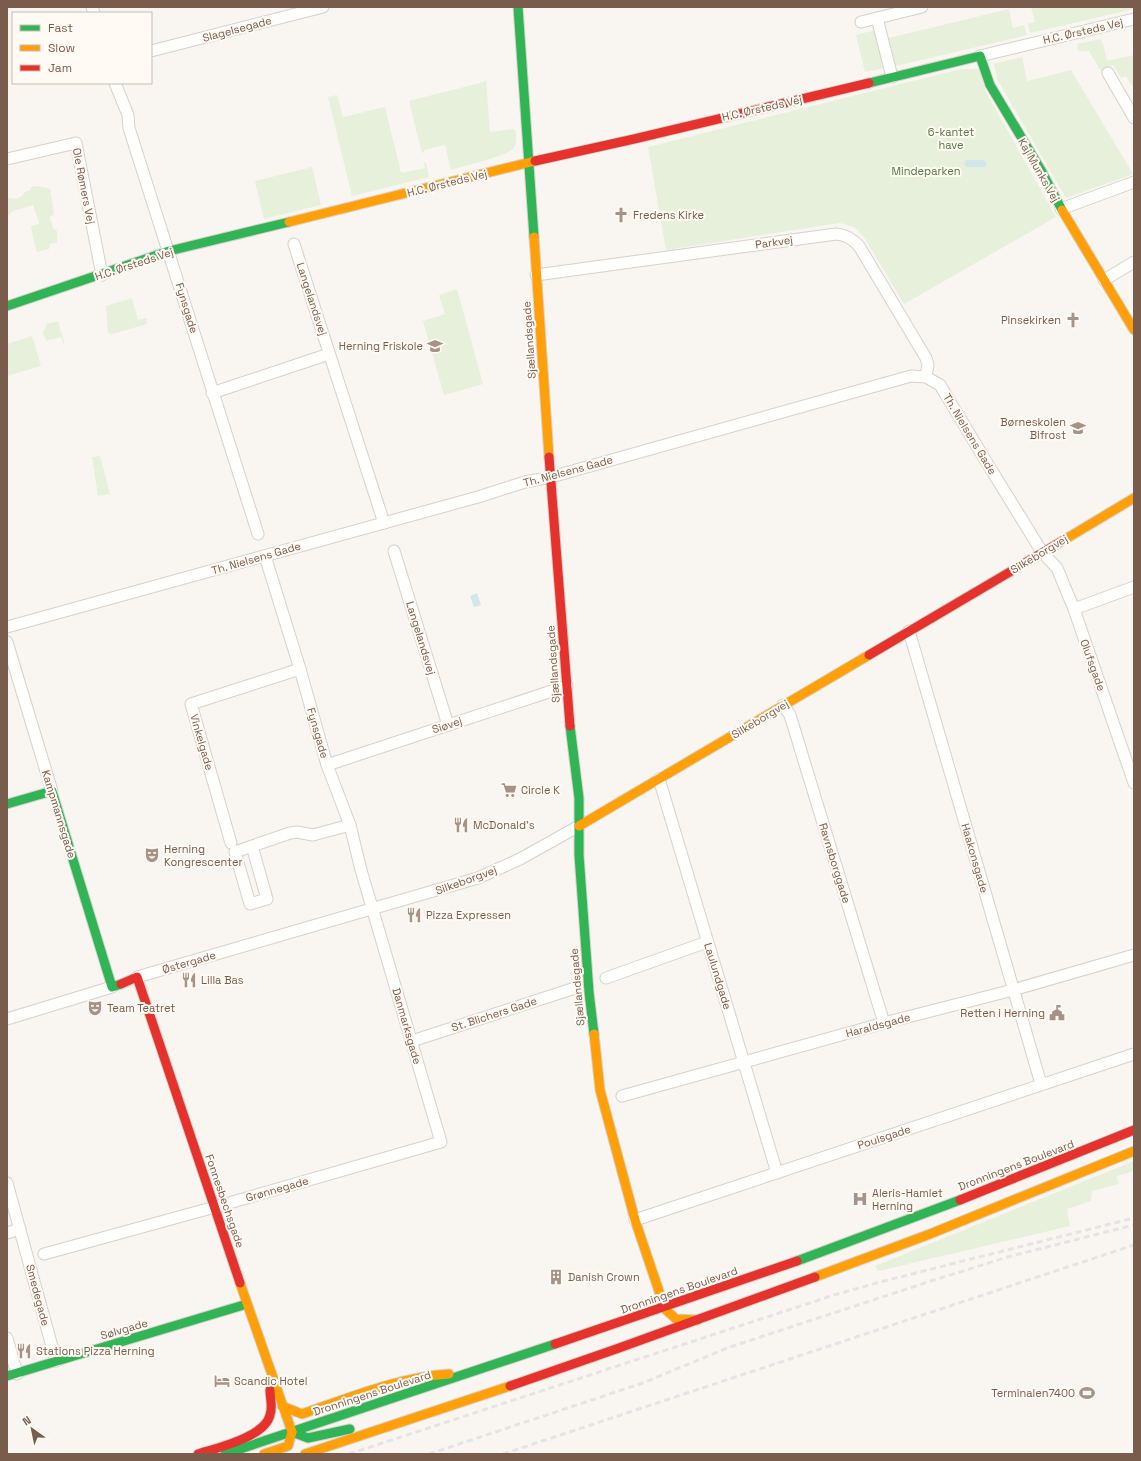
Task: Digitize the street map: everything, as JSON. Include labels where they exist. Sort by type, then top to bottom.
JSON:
[{"type":"street","name":"Slagelsegade","points":[[152,51],[323,7]]},
{"type":"street","name":"Sjællandsgade","points":[[518,7],[536,275],[567,686],[572,744],[579,798],[580,879],[589,992],[600,1090],[635,1220],[665,1308]]},
{"type":"street","points":[[861,22],[922,7]]},
{"type":"street","points":[[878,18],[892,77]]},
{"type":"street","name":"H.C. Ørsteds Vej","points":[[7,306],[169,252],[529,162],[649,135],[1134,19]]},
{"type":"street","name":"Kaj Munks Vej","points":[[980,56],[990,85],[1041,170],[1061,209],[1134,330]]},
{"type":"street","points":[[1108,73],[1134,118]]},
{"type":"street","name":"Fynsgade","points":[[115,84],[126,111],[129,128],[258,534]]},
{"type":"street","name":"Ole Rømers Vej","points":[[7,158],[76,143],[102,275]]},
{"type":"street","points":[[1061,209],[1134,182]]},
{"type":"street","name":"Parkvej","points":[[536,275],[836,234],[846,235],[859,246],[926,358],[928,365],[926,377]]},
{"type":"street","name":"Langelandsvej","points":[[294,244],[384,523]]},
{"type":"street","points":[[1104,280],[1134,262]]},
{"type":"street","points":[[212,393],[329,354]]},
{"type":"street","name":"Th. Nielsens Gade","points":[[7,627],[911,376],[926,377],[940,385],[1042,552]]},
{"type":"street","name":"Silkeborgvej","points":[[373,910],[484,876],[533,852],[1134,498]]},
{"type":"street","name":"Langelandsvej","points":[[394,551],[448,725]]},
{"type":"street","name":"Olufsgade","points":[[1042,552],[1057,568],[1074,609],[1134,783]]},
{"type":"street","name":"Fynsgade","points":[[265,556],[300,669],[327,765],[350,825],[373,910]]},
{"type":"street","points":[[1074,609],[1134,587]]},
{"type":"street","name":"Haakonsgade","points":[[909,631],[1041,1084]]},
{"type":"street","name":"Kampmannsgade","points":[[7,642],[112,987]]},
{"type":"street","name":"Vinkelgade","points":[[231,843],[191,704],[300,669]]},
{"type":"street","name":"Siøvej","points":[[327,765],[567,686]]},
{"type":"street","name":"Ravnsborggade","points":[[783,705],[790,715],[884,1023]]},
{"type":"street","name":"Laulundgade","points":[[659,778],[777,1172]]},
{"type":"street","points":[[7,804],[52,792]]},
{"type":"street","points":[[252,846],[267,899],[250,904],[235,852],[252,846],[290,833],[297,832],[313,835],[350,825]]},
{"type":"street","name":"Østergade","points":[[7,1019],[112,987],[137,977],[373,910]]},
{"type":"street","name":"Danmarksgade","points":[[373,910],[441,1142]]},
{"type":"street","points":[[606,978],[707,942]]},
{"type":"street","name":"Haraldsgade","points":[[622,1096],[884,1023],[1013,990],[1134,955]]},
{"type":"street","name":"Fonnesbechsgade","points":[[137,977],[270,1374],[292,1432]]},
{"type":"street","name":"St. Blichers Gade","points":[[412,1041],[575,988]]},
{"type":"street","name":"Poulsgade","points":[[635,1220],[1134,1054]]},
{"type":"street","name":"Dronningens Boulevard","points":[[226,1454],[665,1308],[910,1219],[1064,1160],[1134,1130]]},
{"type":"street","name":"Grønnegade","points":[[44,1254],[441,1142]]},
{"type":"street","points":[[305,1454],[568,1366],[698,1320],[903,1243],[1134,1151]]},
{"type":"street","name":"Smedegade","points":[[7,1184],[56,1361]]},
{"type":"street","points":[[7,1233],[20,1229]]},
{"type":"street","name":"Sølvgade","points":[[12,1375],[247,1304]]},
{"type":"street","points":[[663,1318],[665,1308]]},
{"type":"street","points":[[665,1308],[676,1319],[698,1320]]},
{"type":"street","points":[[7,1338],[12,1375]]},
{"type":"street","points":[[568,1366],[598,1346],[612,1341]]},
{"type":"street","points":[[282,1406],[302,1414],[387,1386],[432,1375],[475,1372]]},
{"type":"street","points":[[198,1454],[251,1435],[263,1428],[270,1418],[272,1409],[270,1374]]},
{"type":"street","points":[[264,1454],[288,1446],[292,1432],[308,1438],[366,1425],[384,1428]]},
{"type":"green space","points":[[1031,7],[1134,7],[1134,9],[1030,33],[1028,24],[1035,22]]},
{"type":"green space","points":[[1009,9],[1013,28],[1024,25],[1027,35],[896,66],[889,38]]},
{"type":"green space","points":[[875,30],[884,68],[865,72],[856,35]]},
{"type":"green space","points":[[1100,39],[1103,44],[1107,61],[1134,55],[1134,89],[1126,76],[1121,78],[1113,65],[1101,71],[1089,51],[1078,51],[1077,44]]},
{"type":"green space","points":[[1022,57],[1027,81],[1071,70],[1133,174],[1066,198],[997,79],[994,64]]},
{"type":"green space","name":"Mindeparken","points":[[961,69],[979,69],[986,92],[1056,217],[904,304],[864,237],[854,227],[840,223],[666,250],[648,147]]},
{"type":"green space","points":[[486,80],[490,132],[514,129],[516,131],[516,140],[513,149],[493,158],[451,170],[445,145],[424,150],[422,153],[409,101],[484,82]]},
{"type":"green space","points":[[337,95],[343,117],[385,107],[401,173],[425,168],[424,163],[426,163],[429,177],[352,196],[328,97]]},
{"type":"green space","points":[[312,167],[321,205],[264,219],[255,181]]},
{"type":"green space","points":[[38,186],[50,189],[54,214],[50,217],[50,219],[53,229],[57,231],[57,242],[50,244],[49,249],[37,252],[31,226],[38,224],[39,222],[33,205],[13,211],[7,217],[7,196],[12,199],[18,198],[30,190],[31,187]]},
{"type":"green space","points":[[457,289],[483,384],[444,395],[423,321],[445,314],[439,295]]},
{"type":"green space","points":[[132,298],[138,320],[147,318],[147,324],[112,334],[108,333],[106,306]]},
{"type":"green space","points":[[58,321],[65,345],[61,337],[46,341],[43,333],[47,324]]},
{"type":"green space","points":[[32,336],[41,366],[7,376],[7,344]]},
{"type":"green space","points":[[100,456],[110,494],[98,496],[92,457]]},
{"type":"green space","points":[[1134,1161],[1134,1171],[1117,1176],[1118,1184],[1092,1191],[1091,1201],[1067,1209],[1070,1226],[878,1271],[875,1266]]},
{"type":"water","points":[[966,160],[984,160],[987,163],[985,167],[966,167],[964,164]]},
{"type":"water","points":[[477,593],[481,605],[474,607],[470,596]]},
{"type":"railway","points":[[349,1454],[834,1295],[1134,1218]]},
{"type":"railway","points":[[429,1454],[640,1384],[730,1347],[931,1281],[1011,1256],[1134,1225]]},
{"type":"railway","points":[[503,1454],[1134,1245]]},
{"type":"traffic: fast","points":[[518,7],[534,237]]},
{"type":"traffic: fast","points":[[869,83],[980,56],[990,85],[1041,170],[1062,210]]},
{"type":"traffic: fast","points":[[7,306],[169,251],[289,222]]},
{"type":"traffic: fast","points":[[570,726],[579,798],[579,855],[589,992],[594,1034]]},
{"type":"traffic: fast","points":[[7,804],[52,791],[112,987],[121,984]]},
{"type":"traffic: fast","points":[[797,1261],[960,1200]]},
{"type":"traffic: fast","points":[[7,1376],[247,1304]]},
{"type":"traffic: fast","points":[[225,1454],[555,1344]]},
{"type":"traffic: fast","points":[[292,1432],[308,1438],[350,1429]]},
{"type":"traffic: slow","points":[[289,222],[535,161]]},
{"type":"traffic: slow","points":[[1062,210],[1134,330]]},
{"type":"traffic: slow","points":[[534,237],[549,457]]},
{"type":"traffic: slow","points":[[1064,540],[1134,498]]},
{"type":"traffic: slow","points":[[579,826],[869,655]]},
{"type":"traffic: slow","points":[[594,1034],[600,1090],[635,1220],[665,1309],[676,1319],[698,1320]]},
{"type":"traffic: slow","points":[[815,1277],[930,1234],[1134,1151]]},
{"type":"traffic: slow","points":[[240,1283],[292,1432]]},
{"type":"traffic: slow","points":[[282,1406],[302,1414],[374,1389],[412,1379],[449,1374]]},
{"type":"traffic: slow","points":[[305,1454],[510,1386]]},
{"type":"traffic: slow","points":[[264,1454],[288,1446],[292,1432]]},
{"type":"traffic: jam","points":[[535,161],[869,83]]},
{"type":"traffic: jam","points":[[549,457],[570,726]]},
{"type":"traffic: jam","points":[[869,655],[1064,540]]},
{"type":"traffic: jam","points":[[121,984],[137,977],[240,1283]]},
{"type":"traffic: jam","points":[[960,1200],[1134,1130]]},
{"type":"traffic: jam","points":[[555,1344],[797,1261]]},
{"type":"traffic: jam","points":[[510,1386],[815,1277]]},
{"type":"traffic: jam","points":[[198,1454],[228,1445],[259,1430],[266,1423],[271,1412],[270,1390]]},
{"type":"place","name":"Fredens Kirke","points":[[621,215]]},
{"type":"place","name":"Pinsekirken","points":[[1073,320]]},
{"type":"place","name":"Herning Friskole","points":[[435,346]]},
{"type":"place","name":"Børneskolen Bifrost","points":[[1078,428]]},
{"type":"place","name":"Circle K","points":[[509,790]]},
{"type":"place","name":"McDonald's","points":[[461,825]]},
{"type":"place","name":"Herning Kongrescenter","points":[[152,855]]},
{"type":"place","name":"Pizza Expressen","points":[[414,915]]},
{"type":"place","name":"Lilla Bas","points":[[189,980]]},
{"type":"place","name":"Team Teatret","points":[[95,1008]]},
{"type":"place","name":"Retten i Herning","points":[[1057,1013]]},
{"type":"place","name":"Aleris-Hamlet Herning","points":[[860,1199]]},
{"type":"place","name":"Danish Crown","points":[[556,1277]]},
{"type":"place","name":"Stations Pizza Herning","points":[[24,1351]]},
{"type":"place","name":"Scandic Hotel","points":[[222,1381]]},
{"type":"place","name":"Terminalen7400","points":[[1087,1393]]},
{"type":"park label","name":"6-kantet have","points":[[951,138]]}]
